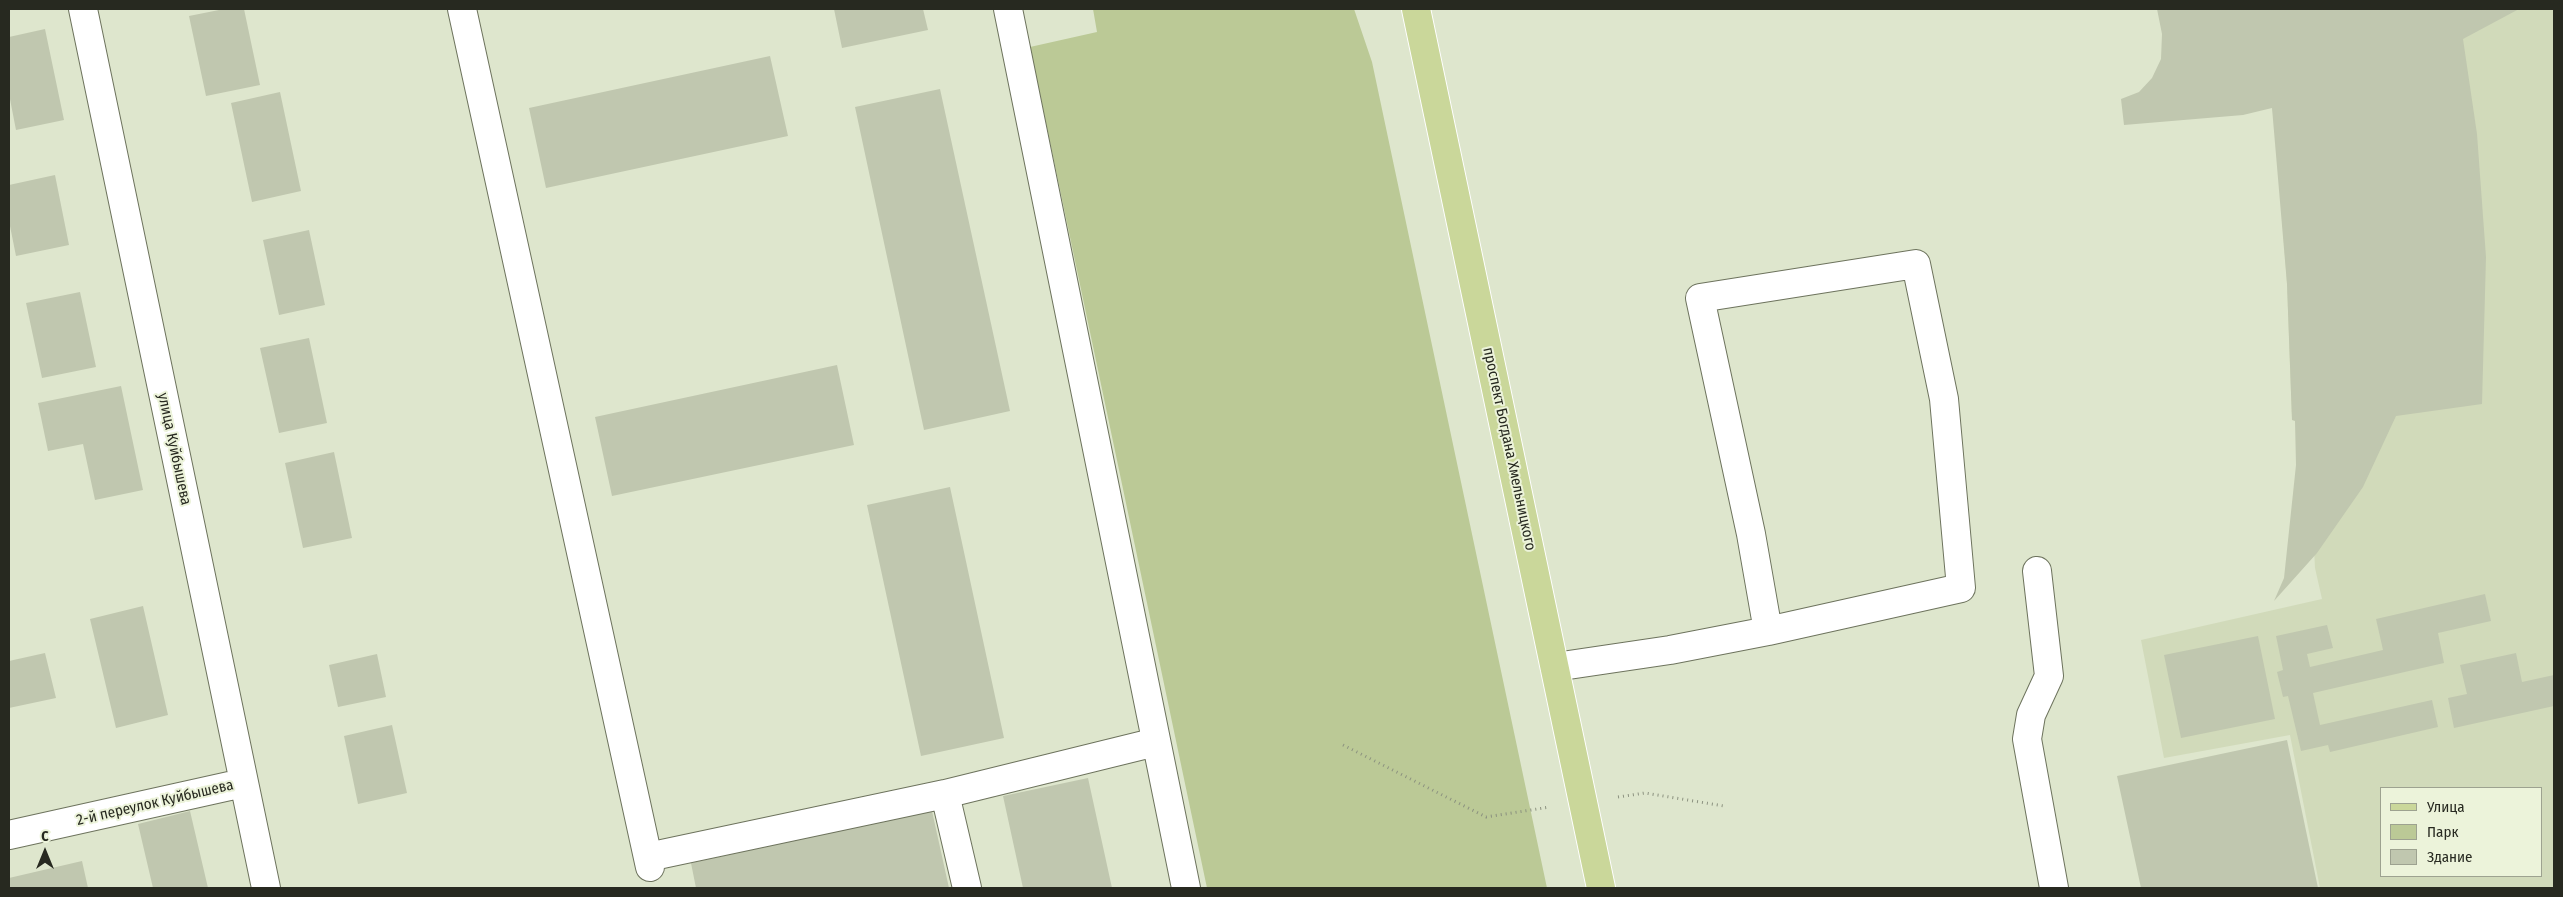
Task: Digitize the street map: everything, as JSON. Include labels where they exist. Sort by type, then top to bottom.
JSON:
[{"type":"main road","name":"проспект Богдана Хмельницкого","points":[[1416,9],[1601,888]]},
{"type":"street","name":"улица Куйбышева","points":[[84,9],[266,888]]},
{"type":"street","points":[[462,9],[649,862],[945,794],[1156,742]]},
{"type":"street","points":[[1008,9],[1186,888]]},
{"type":"street","points":[[1555,667],[1670,650],[1768,631],[1961,588],[1944,399],[1916,264],[1700,298],[1750,534],[1768,631]]},
{"type":"street","points":[[2037,571],[2049,676],[2031,715],[2027,739],[2054,888]]},
{"type":"street","name":"2-й переулок Куйбышева","points":[[9,835],[243,783]]},
{"type":"street","points":[[945,794],[967,888]]},
{"type":"path","points":[[1343,745],[1486,817],[1646,793],[1724,806]]},
{"type":"shaded area","points":[[2255,9],[2554,9],[2554,888],[2320,888],[2290,735],[2164,758],[2141,640],[2322,599],[2315,568],[2312,509],[2342,423],[2292,420],[2287,284],[2275,124]]},
{"type":"green space","points":[[1093,9],[1354,9],[1372,62],[1547,888],[1207,888],[1030,47],[1097,32]]},
{"type":"building","points":[[224,9],[244,9],[260,85],[206,96],[189,16]]},
{"type":"building","points":[[834,9],[923,9],[928,30],[842,48]]},
{"type":"building","points":[[2157,9],[2519,9],[2463,39],[2477,134],[2486,257],[2482,404],[2396,416],[2363,487],[2317,553],[2274,601],[2284,578],[2296,465],[2295,421],[2292,420],[2287,284],[2272,108],[2243,115],[2124,125],[2121,99],[2139,92],[2152,78],[2161,59],[2162,34]]},
{"type":"building","points":[[45,29],[64,120],[16,130],[9,94],[9,37]]},
{"type":"building","points":[[770,56],[788,136],[546,188],[529,108]]},
{"type":"building","points":[[940,89],[1010,411],[924,430],[855,107]]},
{"type":"building","points":[[280,92],[301,191],[252,202],[231,103]]},
{"type":"building","points":[[55,175],[69,245],[16,256],[9,221],[9,185]]},
{"type":"building","points":[[309,230],[325,305],[279,315],[263,240]]},
{"type":"building","points":[[80,292],[96,367],[42,378],[26,303]]},
{"type":"building","points":[[309,338],[327,423],[279,433],[260,348]]},
{"type":"building","points":[[837,365],[854,445],[612,496],[595,417]]},
{"type":"building","points":[[121,386],[143,490],[95,500],[83,444],[48,451],[38,403]]},
{"type":"building","points":[[334,452],[352,538],[303,548],[285,463]]},
{"type":"building","points":[[950,487],[1004,738],[921,756],[867,505]]},
{"type":"building","points":[[2485,594],[2491,621],[2438,633],[2444,663],[2313,693],[2320,725],[2432,700],[2438,727],[2330,752],[2328,745],[2301,751],[2288,696],[2283,697],[2277,672],[2283,670],[2276,636],[2327,625],[2333,648],[2307,654],[2310,667],[2383,650],[2376,619]]},
{"type":"building","points":[[143,606],[168,715],[116,728],[90,619]]},
{"type":"building","points":[[2258,636],[2275,719],[2181,738],[2164,655]]},
{"type":"building","points":[[45,653],[56,698],[9,708],[9,661]]},
{"type":"building","points":[[2516,653],[2522,682],[2554,675],[2554,706],[2454,728],[2448,698],[2467,694],[2460,665]]},
{"type":"building","points":[[377,654],[386,697],[338,707],[329,665]]},
{"type":"building","points":[[392,725],[407,793],[358,804],[344,736]]},
{"type":"building","points":[[2287,740],[2318,888],[2141,888],[2117,776]]},
{"type":"building","points":[[1088,778],[1112,888],[1023,888],[1003,796]]},
{"type":"building","points":[[190,811],[208,888],[153,888],[138,824]]},
{"type":"building","points":[[932,811],[949,888],[696,888],[691,863]]},
{"type":"building","points":[[82,861],[88,888],[9,888],[9,878]]}]
